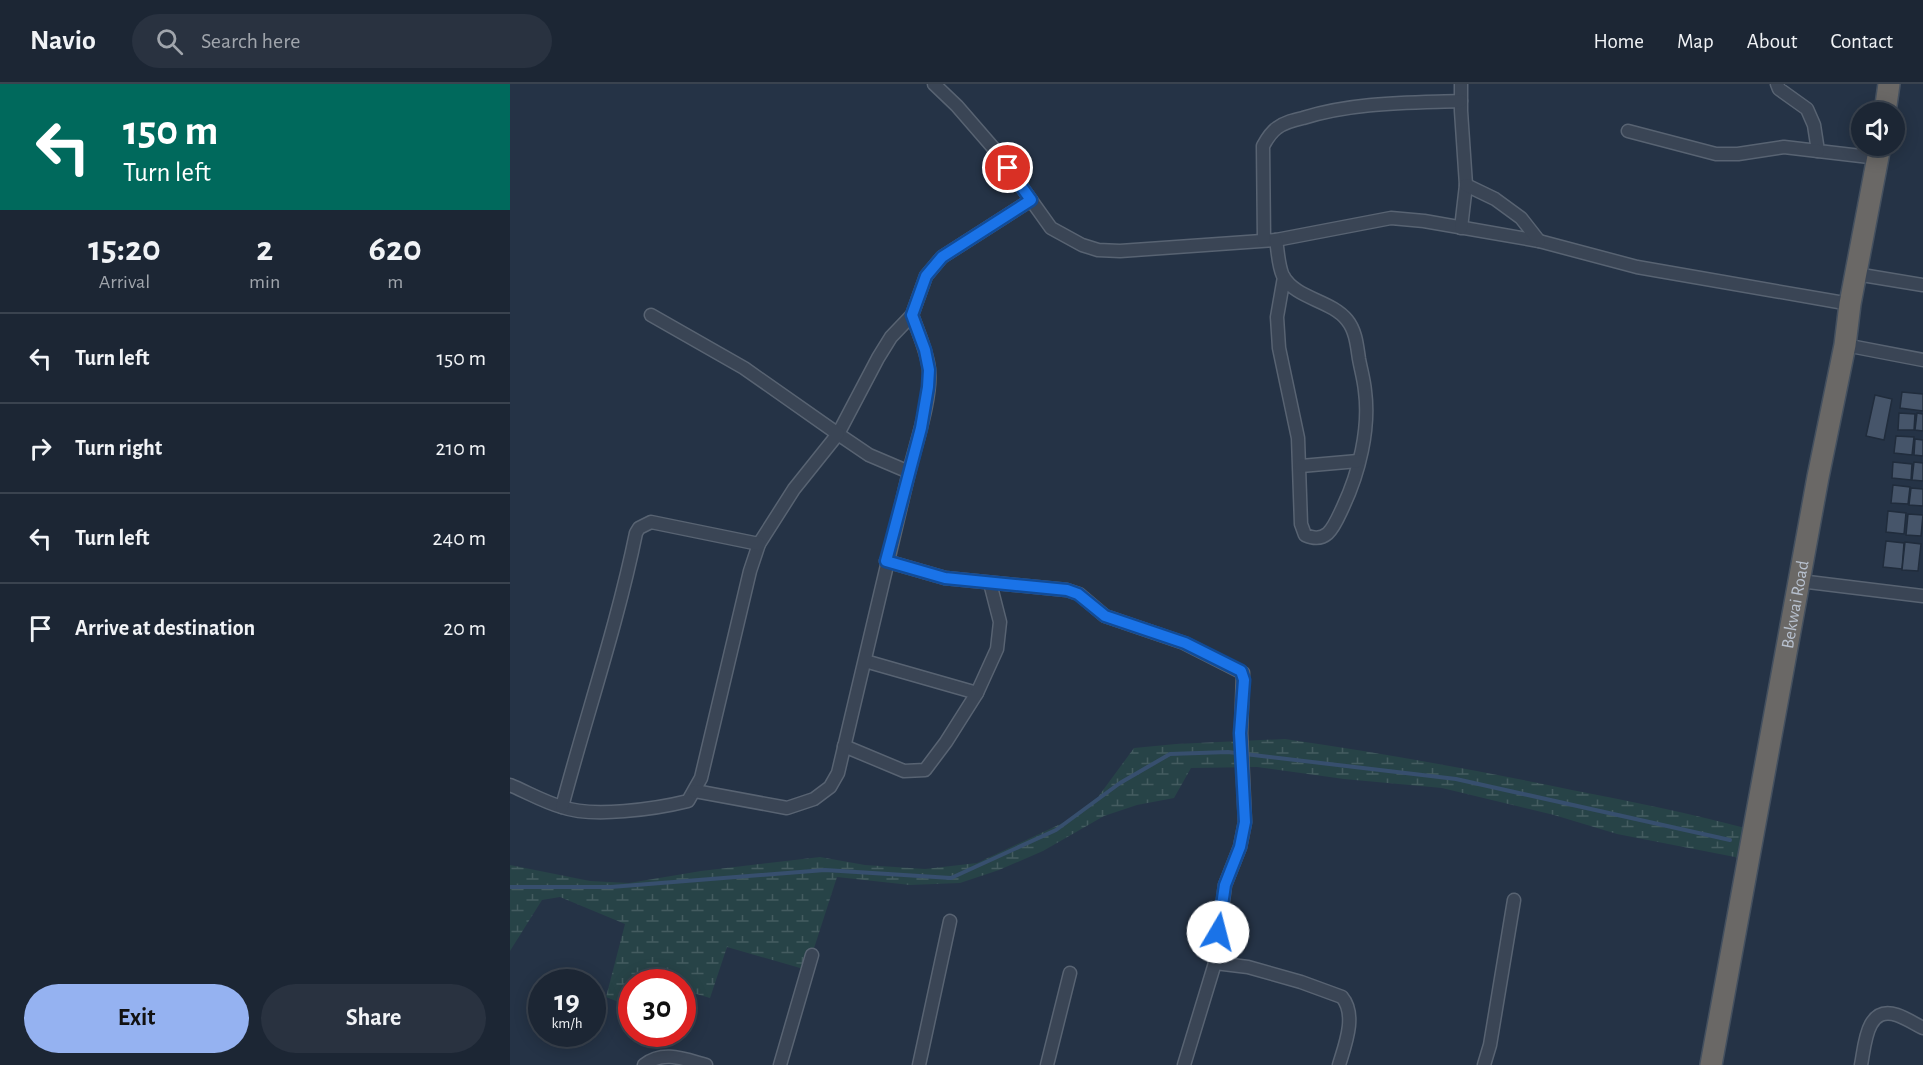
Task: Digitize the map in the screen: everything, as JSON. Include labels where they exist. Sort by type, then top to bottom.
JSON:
[{"type":"highway","points":[[1886,102],[1889,84]]},
{"type":"highway","name":"Bekwai Road","points":[[1711,1065],[1878,156]]},
{"type":"street","points":[[934,84],[957,106],[996,151],[1051,228],[1082,245],[1098,250],[1120,251],[1270,240],[1391,218],[1424,221],[1539,241],[1637,267],[1850,304]]},
{"type":"street","points":[[1461,84],[1466,185],[1461,228]]},
{"type":"street","points":[[1778,84],[1779,89],[1807,109],[1814,125],[1818,151]]},
{"type":"street","points":[[1284,277],[1297,289],[1334,309],[1348,320],[1355,335],[1365,391],[1364,436],[1352,485],[1325,537],[1316,539],[1305,535],[1301,524],[1301,466],[1298,438],[1279,348],[1277,317],[1284,277],[1270,240],[1263,146],[1276,128],[1321,112],[1357,105],[1461,101]]},
{"type":"street","points":[[1628,131],[1716,154],[1738,154],[1784,147],[1851,152]]},
{"type":"street","points":[[1466,185],[1495,200],[1521,218],[1539,241]]},
{"type":"street","points":[[510,784],[562,807],[585,811],[662,808],[688,801],[702,778],[750,571],[759,544],[794,489],[838,434],[882,351],[891,337],[912,315],[926,276],[942,257],[1031,200]]},
{"type":"street","points":[[1856,274],[1923,285]]},
{"type":"street","points":[[651,315],[744,368],[869,455],[909,472]]},
{"type":"street","points":[[695,791],[787,808],[814,799],[830,788],[838,773],[886,561],[921,428],[928,387],[929,370],[925,350],[912,315]]},
{"type":"street","points":[[1845,345],[1923,360]]},
{"type":"street","points":[[1301,466],[1358,461]]},
{"type":"street","points":[[562,807],[576,750],[606,660],[639,528],[651,522],[759,544]]},
{"type":"street","points":[[886,561],[945,578],[1046,586],[1067,590],[1078,594],[1105,616],[1185,643],[1243,673],[1240,733],[1245,822],[1240,847],[1225,885],[1215,963],[1184,1065]]},
{"type":"street","points":[[1800,581],[1923,596]]},
{"type":"street","points":[[844,746],[904,771],[925,770],[977,693],[997,649],[1000,622],[990,583]]},
{"type":"street","points":[[865,661],[977,693]]},
{"type":"street","points":[[1484,1065],[1490,1045],[1514,900]]},
{"type":"street","points":[[919,1065],[950,921]]},
{"type":"street","points":[[780,1065],[812,955]]},
{"type":"street","points":[[1215,963],[1248,968],[1301,982],[1342,997],[1346,1002],[1349,1018],[1339,1065]]},
{"type":"street","points":[[1047,1065],[1070,973]]},
{"type":"street","points":[[1861,1065],[1869,1026],[1876,1017],[1884,1013],[1896,1014],[1923,1028]]},
{"type":"street","points":[[644,1065],[659,1057],[675,1056],[706,1065]]},
{"type":"green space","points":[[1285,739],[1501,776],[1745,828],[1740,858],[1617,834],[1554,815],[1442,788],[1344,779],[1257,767],[1191,768],[1174,798],[1137,805],[1104,816],[1043,851],[999,870],[960,883],[910,885],[837,877],[807,970],[727,947],[710,998],[696,994],[696,969],[618,969],[618,1002],[606,997],[625,924],[560,897],[542,900],[510,951],[510,865],[590,881],[629,883],[701,871],[820,857],[865,865],[925,869],[977,863],[1069,820],[1098,797],[1134,748]]},
{"type":"building","points":[[1902,392],[1923,394],[1923,411],[1900,408]]},
{"type":"building","points":[[1875,395],[1892,399],[1884,440],[1866,436]]},
{"type":"building","points":[[1899,413],[1915,414],[1914,430],[1898,430]]},
{"type":"building","points":[[1917,413],[1923,414],[1923,431],[1915,430]]},
{"type":"building","points":[[1896,436],[1914,437],[1912,455],[1894,453]]},
{"type":"building","points":[[1915,439],[1923,440],[1923,456],[1914,455]]},
{"type":"building","points":[[1893,462],[1912,464],[1911,480],[1892,478]]},
{"type":"building","points":[[1914,462],[1923,463],[1923,481],[1912,480]]},
{"type":"building","points":[[1893,485],[1910,487],[1908,504],[1891,503]]},
{"type":"building","points":[[1911,488],[1923,489],[1923,506],[1909,505]]},
{"type":"building","points":[[1888,511],[1906,513],[1904,534],[1886,532]]},
{"type":"building","points":[[1908,514],[1923,515],[1921,536],[1906,535]]},
{"type":"building","points":[[1886,541],[1904,543],[1902,569],[1883,567]]},
{"type":"building","points":[[1905,542],[1921,544],[1918,571],[1902,570]]},
{"type":"waterway","points":[[510,887],[611,887],[825,870],[951,878],[1056,830],[1120,783],[1170,754],[1228,752],[1456,779],[1730,840]]},
{"type":"route","points":[[1008,168],[1031,200],[942,257],[926,276],[912,315],[925,350],[929,370],[928,387],[921,428],[886,561],[945,578],[1046,586],[1067,590],[1078,594],[1105,616],[1185,643],[1243,673],[1240,733],[1245,822],[1240,847],[1225,885],[1218,932]]}]
